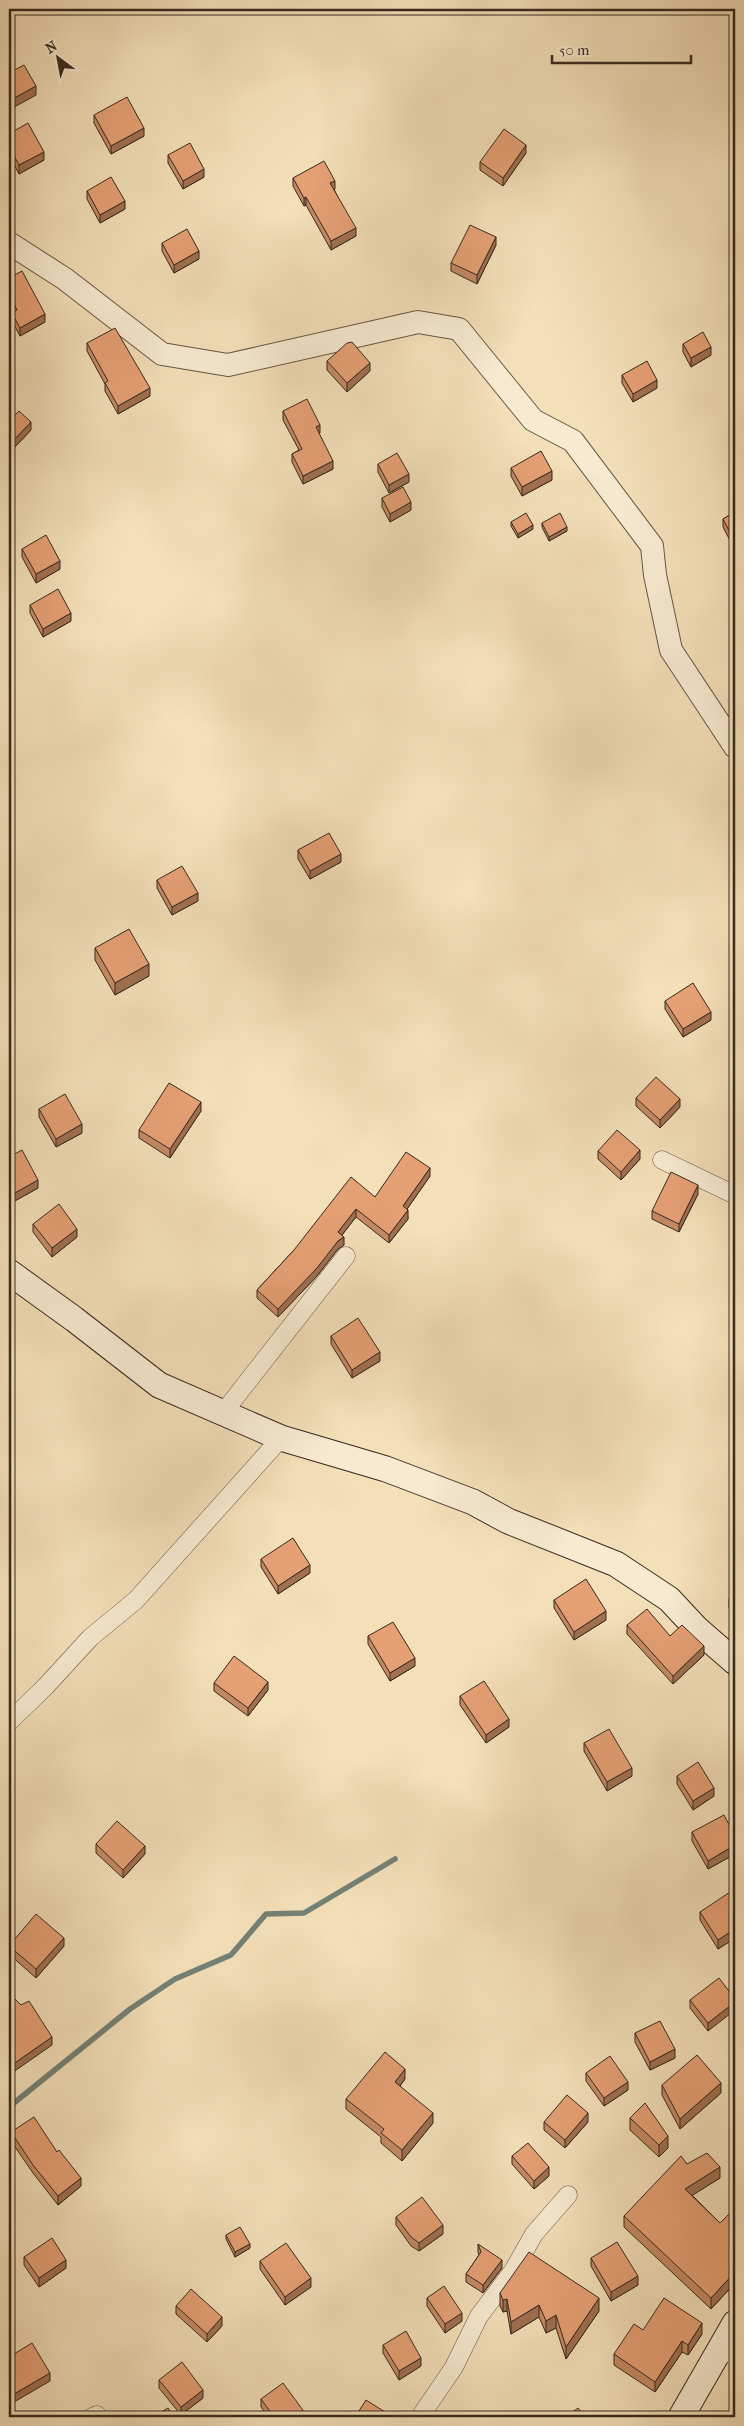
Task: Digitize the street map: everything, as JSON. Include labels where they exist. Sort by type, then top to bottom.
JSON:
[{"type":"main road","points":[[9,1272],[159,1385],[281,1438],[386,1469],[473,1502],[508,1521],[616,1564],[669,1599],[697,1629],[735,1662]]},
{"type":"main road","points":[[681,2417],[728,2352],[735,2323]]},
{"type":"street","points":[[9,243],[66,279],[162,354],[228,365],[418,322],[459,329],[533,420],[573,441],[652,546],[654,575],[671,650],[735,747]]},
{"type":"street","points":[[662,1160],[735,1195]]},
{"type":"street","points":[[223,1413],[346,1256]]},
{"type":"street","points":[[9,1722],[46,1686],[90,1638],[136,1600],[281,1438]]},
{"type":"street","points":[[420,2417],[454,2367],[480,2316],[513,2271],[534,2234],[568,2195]]},
{"type":"building","points":[[24,65],[36,86],[9,101],[9,73]]},
{"type":"building","points":[[127,97],[144,128],[111,146],[94,115]]},
{"type":"building","points":[[28,123],[44,152],[19,165],[9,146],[9,134]]},
{"type":"building","points":[[504,129],[526,145],[503,178],[480,162]]},
{"type":"building","points":[[190,143],[204,169],[183,181],[168,155]]},
{"type":"building","points":[[324,161],[335,181],[330,183],[356,228],[331,241],[293,178]]},
{"type":"building","points":[[111,177],[125,201],[100,215],[87,191]]},
{"type":"building","points":[[470,225],[496,237],[477,275],[451,263]]},
{"type":"building","points":[[187,229],[199,251],[174,265],[162,243]]},
{"type":"building","points":[[22,271],[45,314],[20,328],[12,313],[17,310],[9,294],[9,278]]},
{"type":"building","points":[[115,328],[150,388],[118,406],[105,383],[108,381],[87,343]]},
{"type":"building","points":[[703,332],[711,347],[691,358],[683,344]]},
{"type":"building","points":[[352,342],[370,363],[347,383],[327,361],[347,343]]},
{"type":"building","points":[[647,361],[657,380],[633,394],[622,375]]},
{"type":"building","points":[[307,399],[320,425],[316,427],[333,461],[303,476],[292,454],[302,449],[283,411]]},
{"type":"building","points":[[19,411],[31,422],[11,443],[9,441],[9,421]]},
{"type":"building","points":[[541,451],[552,471],[522,487],[511,468]]},
{"type":"building","points":[[397,453],[409,474],[389,485],[378,464]]},
{"type":"building","points":[[403,487],[411,502],[390,514],[382,498]]},
{"type":"building","points":[[735,512],[735,542],[723,519]]},
{"type":"building","points":[[526,513],[533,525],[518,534],[511,522]]},
{"type":"building","points":[[560,513],[567,527],[549,537],[542,523]]},
{"type":"building","points":[[46,535],[60,561],[36,574],[22,549]]},
{"type":"building","points":[[58,589],[71,613],[43,629],[30,605]]},
{"type":"building","points":[[329,833],[341,854],[310,871],[298,850]]},
{"type":"building","points":[[182,866],[198,893],[172,907],[157,880]]},
{"type":"building","points":[[129,929],[149,964],[115,983],[95,948]]},
{"type":"building","points":[[693,983],[711,1012],[683,1029],[665,1001]]},
{"type":"building","points":[[656,1077],[680,1099],[660,1120],[636,1098]]},
{"type":"building","points":[[169,1083],[201,1102],[170,1149],[139,1130]]},
{"type":"building","points":[[65,1094],[82,1124],[56,1139],[39,1109]]},
{"type":"building","points":[[617,1130],[640,1150],[621,1172],[598,1151]]},
{"type":"building","points":[[22,1150],[38,1180],[13,1194],[9,1186],[9,1157]]},
{"type":"building","points":[[406,1152],[430,1168],[403,1206],[408,1210],[389,1235],[356,1209],[338,1232],[344,1237],[338,1241],[317,1268],[278,1309],[257,1290],[294,1250],[351,1177],[375,1197]]},
{"type":"building","points":[[671,1172],[698,1185],[679,1224],[652,1211]]},
{"type":"building","points":[[59,1204],[77,1229],[52,1248],[33,1224]]},
{"type":"building","points":[[358,1318],[380,1352],[352,1370],[331,1336]]},
{"type":"building","points":[[293,1538],[310,1565],[278,1586],[261,1559]]},
{"type":"building","points":[[586,1579],[606,1611],[574,1632],[554,1600]]},
{"type":"building","points":[[735,1592],[735,1605],[729,1599]]},
{"type":"building","points":[[647,1609],[670,1636],[682,1625],[704,1646],[673,1676],[627,1625]]},
{"type":"building","points":[[393,1622],[415,1658],[390,1673],[368,1636]]},
{"type":"building","points":[[234,1656],[268,1682],[248,1708],[214,1683]]},
{"type":"building","points":[[484,1681],[509,1719],[486,1735],[460,1696]]},
{"type":"building","points":[[609,1729],[632,1768],[607,1782],[584,1743]]},
{"type":"building","points":[[698,1762],[714,1788],[693,1801],[677,1776]]},
{"type":"building","points":[[724,1815],[735,1836],[735,1845],[708,1861],[692,1832]]},
{"type":"building","points":[[117,1821],[145,1846],[123,1870],[96,1844]]},
{"type":"building","points":[[730,1892],[735,1901],[735,1929],[718,1940],[700,1912]]},
{"type":"building","points":[[36,1914],[64,1938],[36,1969],[9,1946]]},
{"type":"building","points":[[719,1978],[735,1999],[735,2002],[708,2023],[690,2000]]},
{"type":"building","points":[[9,1993],[21,2005],[29,2001],[52,2037],[9,2067]]},
{"type":"building","points":[[660,2021],[675,2049],[650,2062],[635,2033]]},
{"type":"building","points":[[385,2052],[405,2069],[395,2082],[433,2113],[402,2150],[381,2133],[384,2129],[346,2099]]},
{"type":"building","points":[[697,2055],[721,2083],[680,2119],[662,2085]]},
{"type":"building","points":[[610,2056],[628,2082],[604,2098],[586,2073]]},
{"type":"building","points":[[567,2095],[588,2113],[565,2140],[544,2122]]},
{"type":"building","points":[[645,2103],[668,2136],[659,2145],[630,2118]]},
{"type":"building","points":[[34,2117],[57,2152],[59,2150],[81,2178],[58,2196],[33,2165],[11,2132]]},
{"type":"building","points":[[528,2143],[549,2167],[534,2181],[512,2156]]},
{"type":"building","points":[[707,2153],[720,2167],[685,2189],[720,2223],[735,2208],[735,2272],[711,2298],[624,2216],[681,2156],[687,2164]]},
{"type":"building","points":[[9,2178],[13,2186],[9,2188]]},
{"type":"building","points":[[422,2197],[443,2225],[419,2243],[411,2237],[396,2217]]},
{"type":"building","points":[[240,2227],[250,2244],[235,2252],[226,2235]]},
{"type":"building","points":[[52,2238],[66,2260],[39,2278],[24,2257]]},
{"type":"building","points":[[617,2242],[638,2276],[611,2292],[591,2258]]},
{"type":"building","points":[[286,2243],[311,2278],[285,2297],[260,2261]]},
{"type":"building","points":[[478,2244],[502,2260],[483,2285],[466,2274],[481,2252]]},
{"type":"building","points":[[529,2252],[599,2298],[566,2347],[556,2315],[546,2321],[539,2305],[511,2322],[507,2299],[503,2300],[500,2293]]},
{"type":"building","points":[[444,2286],[462,2313],[445,2324],[427,2298]]},
{"type":"building","points":[[191,2289],[222,2317],[207,2334],[176,2306]]},
{"type":"building","points":[[664,2298],[702,2323],[688,2345],[682,2341],[655,2382],[614,2354],[634,2324],[643,2330]]},
{"type":"building","points":[[406,2331],[421,2358],[399,2371],[383,2345]]},
{"type":"building","points":[[32,2343],[50,2373],[9,2397],[9,2357]]},
{"type":"building","points":[[182,2362],[203,2390],[181,2407],[159,2380]]},
{"type":"building","points":[[283,2383],[305,2413],[299,2417],[274,2417],[261,2399]]},
{"type":"building","points":[[366,2400],[393,2417],[355,2417]]},
{"type":"building","points":[[168,2408],[174,2417],[153,2417]]},
{"type":"building","points":[[578,2408],[585,2417],[566,2417]]},
{"type":"waterway","points":[[9,2107],[130,2009],[175,1979],[231,1955],[266,1914],[304,1913],[395,1859]]}]
